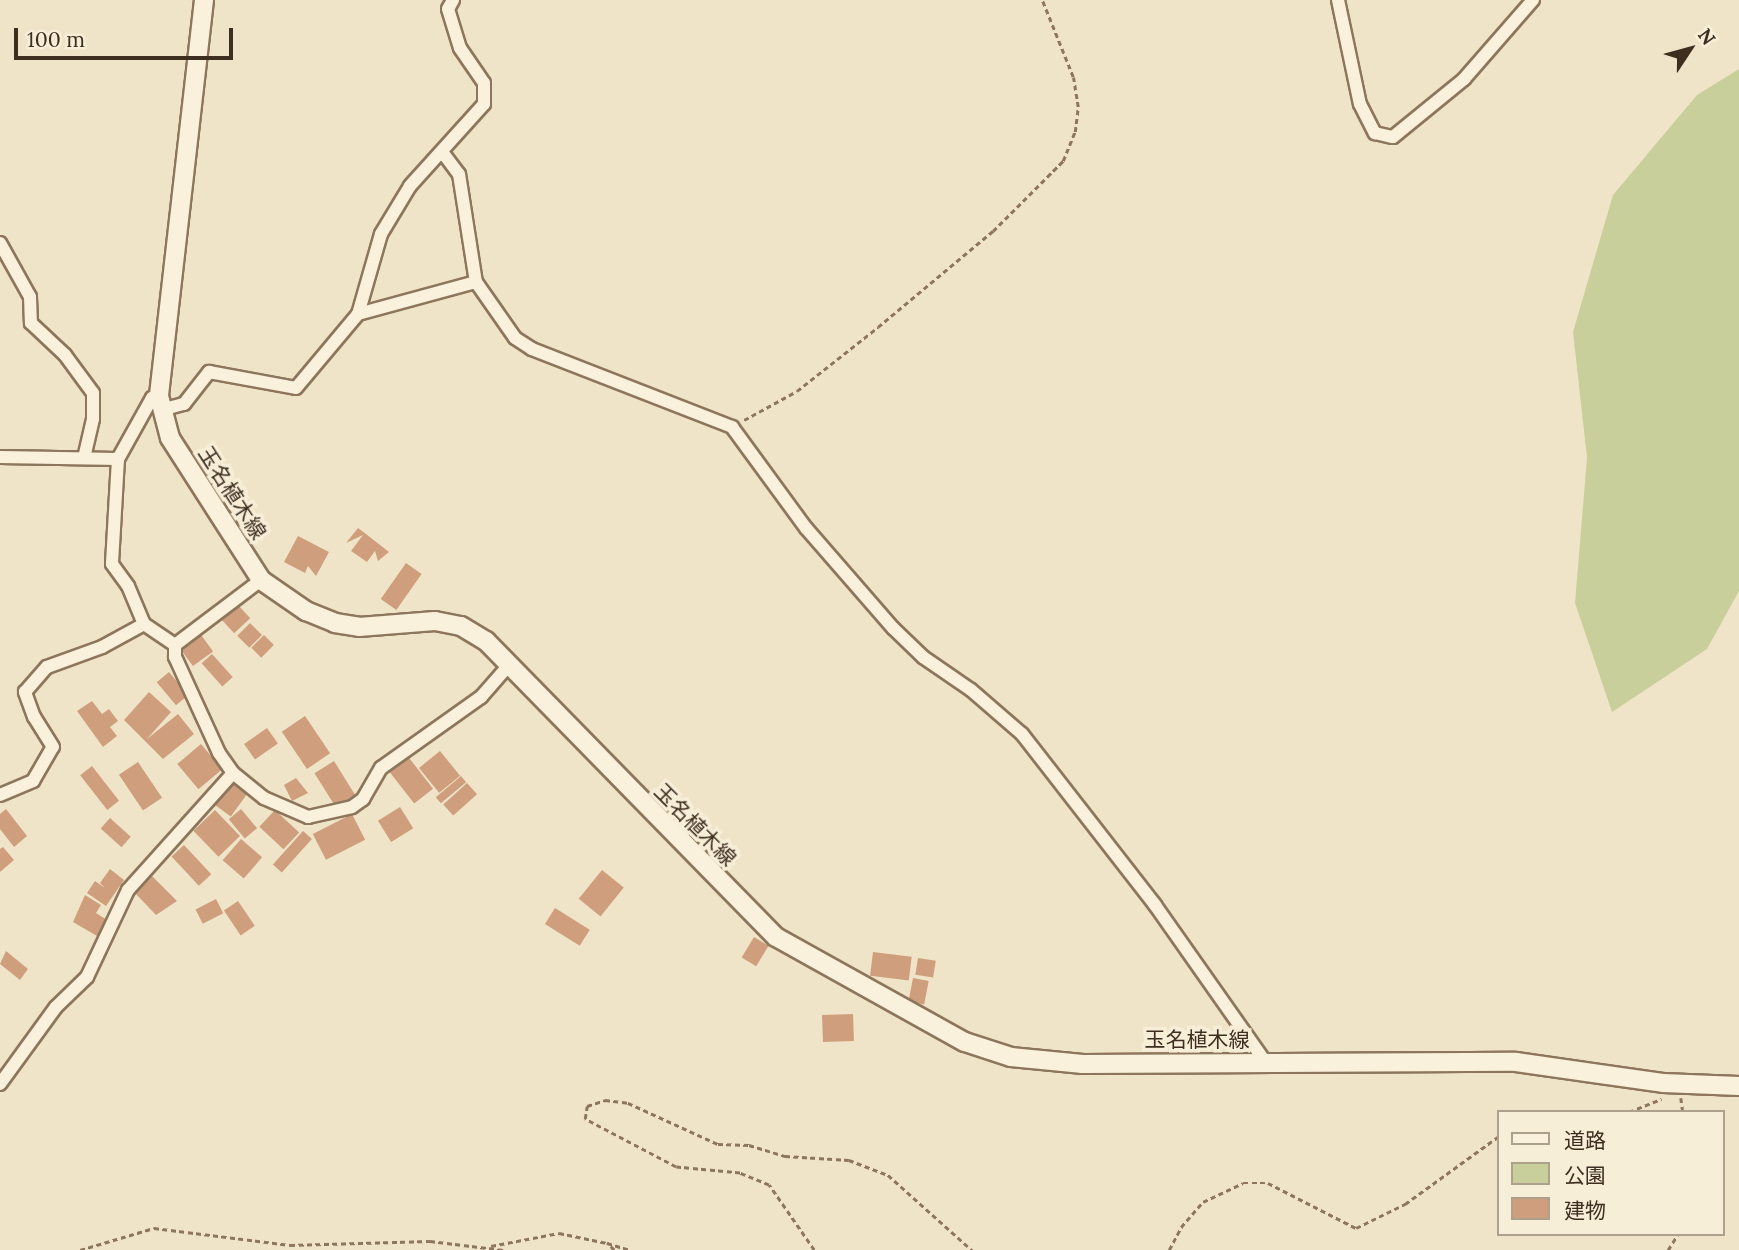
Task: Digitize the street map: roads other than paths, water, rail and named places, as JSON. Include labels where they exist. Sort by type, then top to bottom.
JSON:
[{"type":"main road","name":"玉名植木線","points":[[204,0],[160,403],[170,438],[261,580],[306,611],[335,623],[359,626],[435,621],[461,626],[486,641],[776,937],[894,1006],[965,1042],[1011,1057],[1083,1063],[1516,1062],[1663,1083],[1739,1086]]},
{"type":"street","points":[[175,645],[144,624],[128,586],[112,564],[118,459],[152,398],[160,403],[184,404],[209,372],[296,388],[358,314],[381,234],[410,186],[443,153],[484,104],[484,83],[460,48],[448,9],[453,0]]},
{"type":"street","points":[[1338,0],[1360,104],[1375,133],[1394,137],[1464,79],[1533,0]]},
{"type":"street","points":[[443,153],[459,174],[476,282],[498,318],[532,349],[732,427],[806,528],[893,628],[923,657],[971,690],[1022,734],[1155,905],[1266,1063]]},
{"type":"street","points":[[0,243],[30,297],[31,323],[65,355],[93,393],[93,419],[84,457]]},
{"type":"street","points":[[358,314],[476,282]]},
{"type":"street","points":[[0,457],[118,459]]},
{"type":"street","points":[[175,645],[261,580]]},
{"type":"street","points":[[0,795],[33,781],[53,747],[34,718],[25,692],[47,667],[102,647],[144,624]]},
{"type":"street","points":[[175,645],[175,657],[219,753],[233,774],[264,798],[308,817],[352,807],[363,799],[381,768],[481,697],[509,665]]},
{"type":"street","points":[[0,1084],[57,1007],[87,977],[128,890],[233,774]]}]
